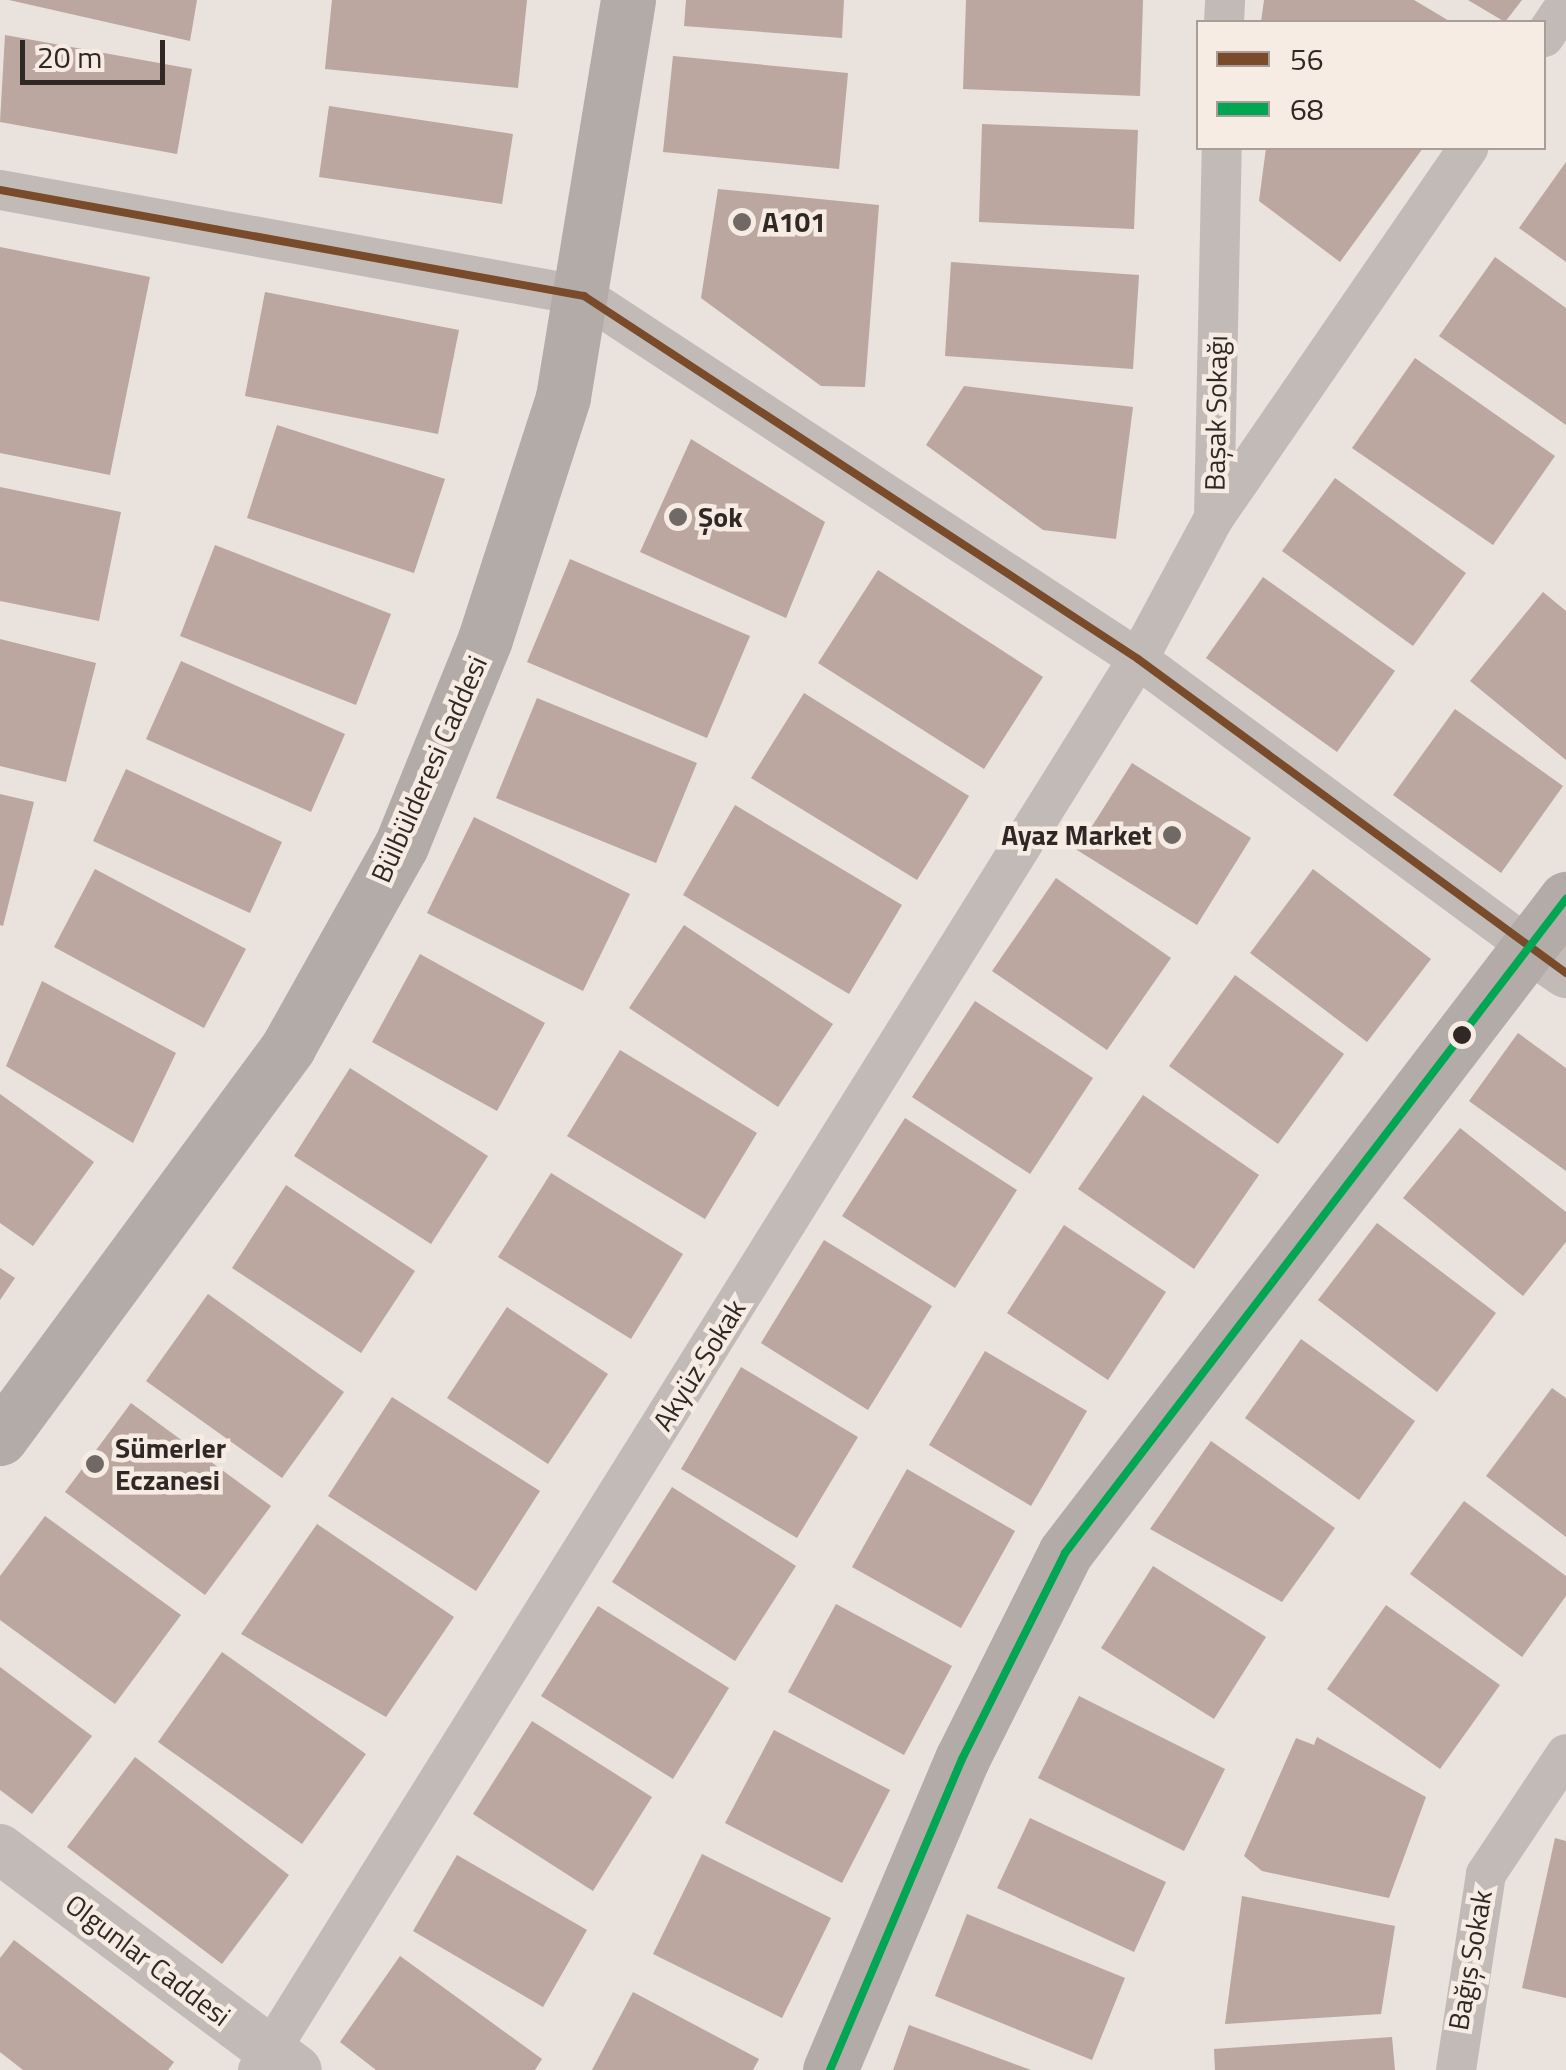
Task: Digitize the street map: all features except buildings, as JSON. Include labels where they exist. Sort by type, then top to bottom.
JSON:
[{"type":"main road","name":"Bülbülderesi Caddesi","points":[[0,1438],[288,1047],[401,846],[486,639],[563,397],[584,296],[628,0]]},
{"type":"main road","points":[[830,2070],[962,1759],[1065,1554],[1547,960],[1566,900]]},
{"type":"street","points":[[1546,34],[1566,4]]},
{"type":"street","name":"Başak Sokağı","points":[[1138,659],[1214,518],[1222,150]]},
{"type":"street","points":[[1214,518],[1467,150]]},
{"type":"street","points":[[0,190],[584,296],[1138,659],[1547,960]]},
{"type":"street","name":"Akyüz Sokak","points":[[276,2064],[1138,659]]},
{"type":"street","name":"Bağış Sokak","points":[[1456,2070],[1486,1874],[1566,1754]]},
{"type":"street","name":"Olgunlar Caddesi","points":[[0,1849],[276,2064]]},
{"type":"transit line","name":"56","points":[[0,190],[584,296],[1138,659],[1566,973]]},
{"type":"transit line","name":"68","points":[[830,2070],[962,1759],[1065,1553],[1566,899]]},
{"type":"place","name":"A101","points":[[742,222]]},
{"type":"place","name":"Şok","points":[[678,517]]},
{"type":"place","name":"Ayaz Market","points":[[1172,835]]},
{"type":"place","name":"Sümerler Eczanesi","points":[[95,1464]]}]
